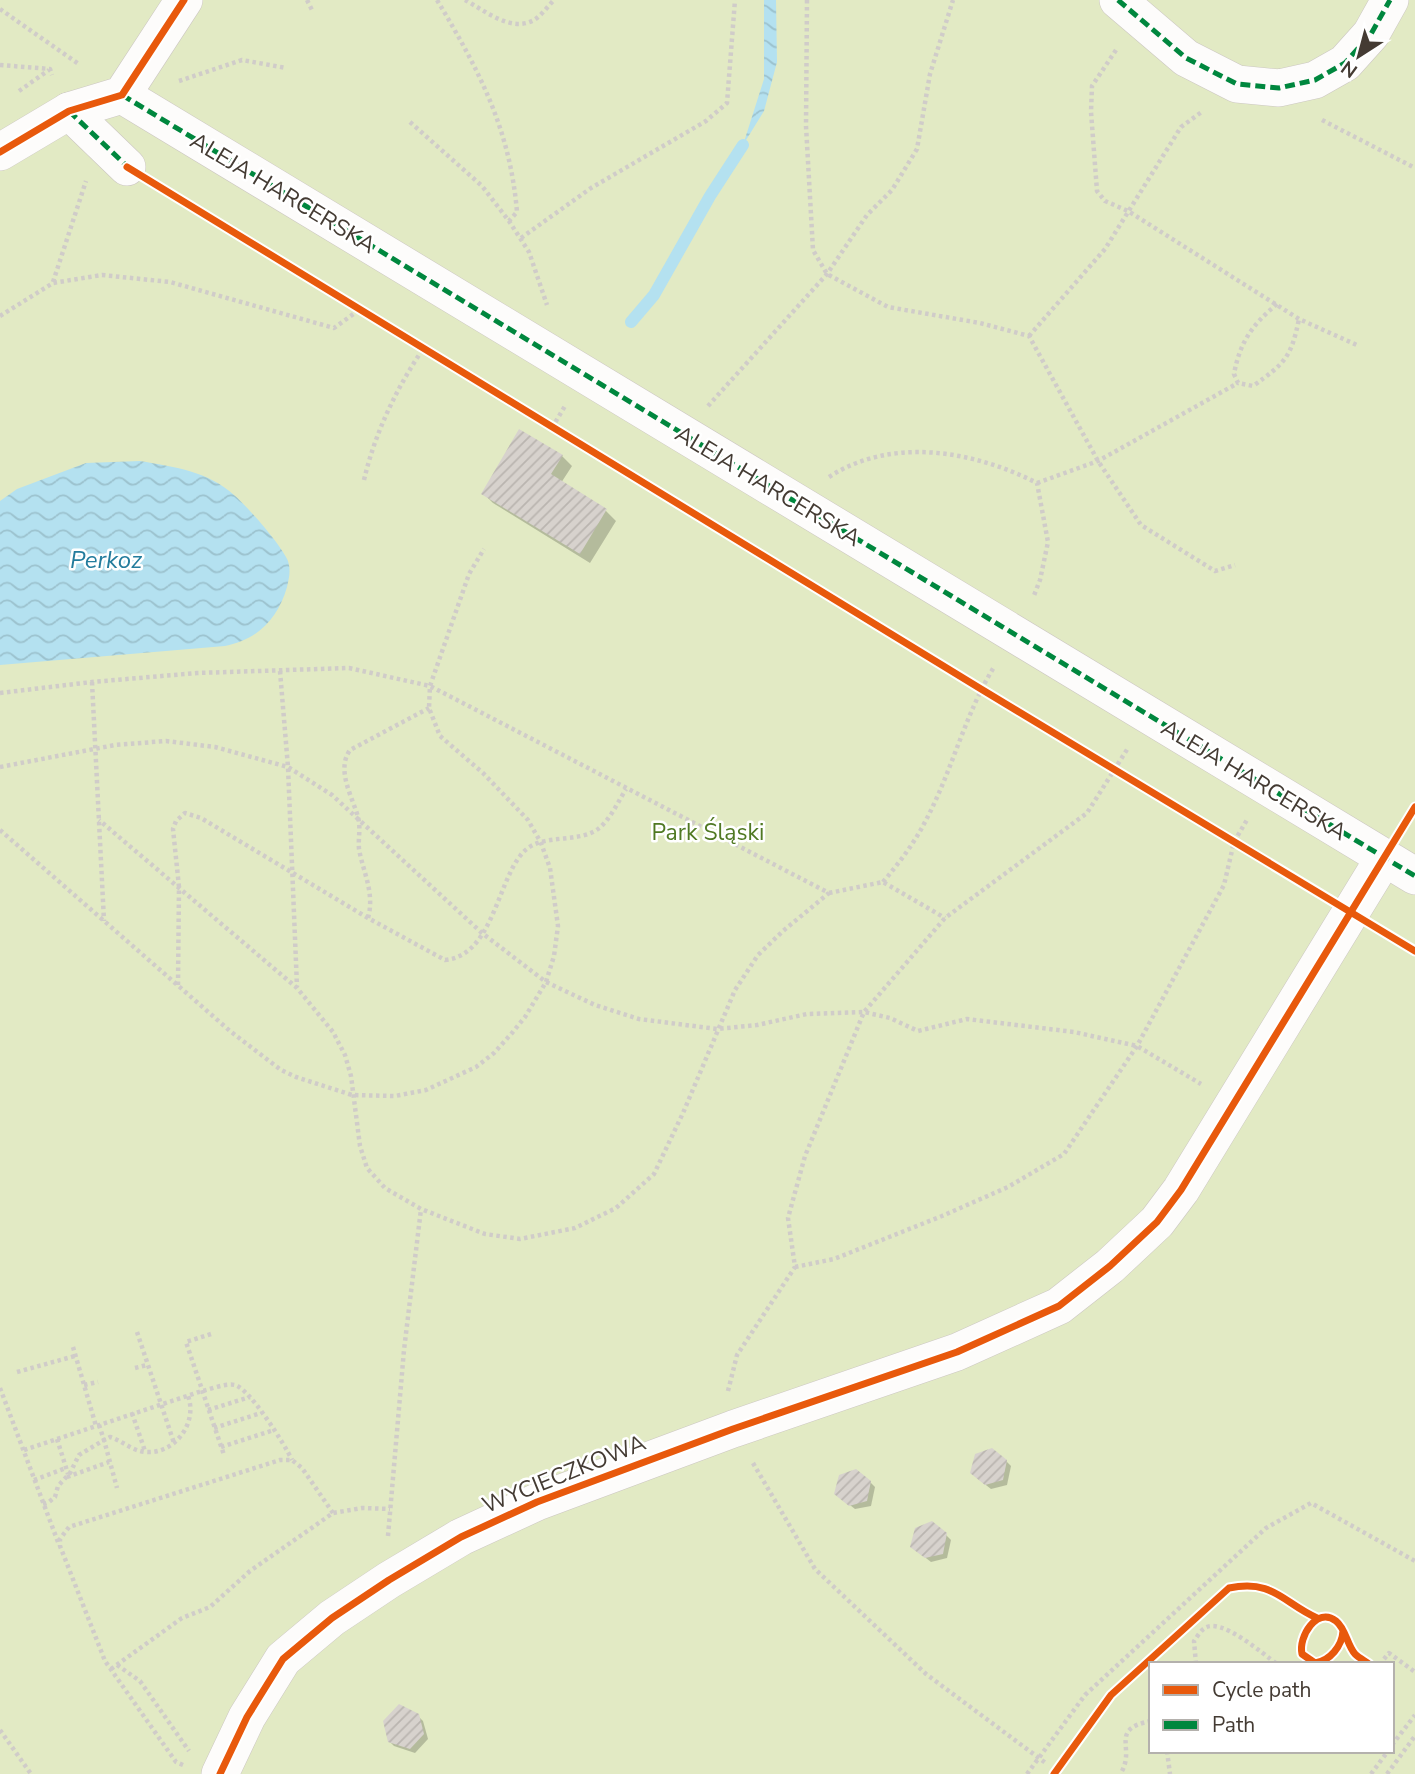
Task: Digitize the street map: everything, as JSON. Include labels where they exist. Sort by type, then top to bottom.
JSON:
[{"type":"street","points":[[0,152],[82,123],[122,95],[184,0]]},
{"type":"street","points":[[1118,0],[1186,58],[1237,84],[1279,88],[1315,80],[1345,63],[1371,34],[1390,0]]},
{"type":"street","name":"ALEJA HARCERSKA","points":[[122,95],[1415,876]]},
{"type":"street","points":[[82,123],[127,167]]},
{"type":"street","name":"WYCIECZKOWA","points":[[201,1768],[247,1717],[283,1658],[332,1618],[461,1537],[537,1502],[733,1429],[957,1352],[1059,1306],[1102,1272],[1157,1222],[1181,1190],[1384,858]]},
{"type":"path","points":[[307,0],[312,10]]},
{"type":"path","points":[[437,0],[491,99],[514,182],[517,212],[509,221]]},
{"type":"path","points":[[465,0],[506,22],[519,24],[533,20],[554,0]]},
{"type":"path","points":[[521,238],[591,188],[706,121],[727,103],[735,0]]},
{"type":"path","points":[[807,0],[806,126],[813,250],[827,274],[888,307],[980,323],[1029,336],[1098,461],[1141,525],[1215,570],[1235,565]]},
{"type":"path","points":[[683,434],[827,274],[867,215],[892,190],[917,149],[930,74],[953,0]]},
{"type":"path","points":[[0,9],[122,95],[180,81],[242,61],[286,68]]},
{"type":"path","points":[[1120,43],[1092,86],[1091,112],[1097,191],[1105,201],[1128,211],[1299,319],[1359,346]]},
{"type":"path","points":[[10,98],[50,69]]},
{"type":"path","points":[[1029,336],[1105,248],[1181,127],[1237,84]]},
{"type":"path","points":[[1316,117],[1415,168]]},
{"type":"path","points":[[410,122],[482,186],[521,238],[539,280],[564,363]]},
{"type":"path","points":[[53,283],[88,176],[82,123]]},
{"type":"path","points":[[0,316],[53,283],[102,275],[170,282],[334,328],[359,310]]},
{"type":"path","points":[[1238,383],[1234,374],[1239,350],[1259,320],[1277,304]]},
{"type":"path","points":[[807,509],[825,480],[849,464],[899,452],[946,454],[1006,467],[1037,483],[1098,461],[1238,383],[1253,386],[1281,365],[1294,343],[1299,319]]},
{"type":"path","points":[[364,480],[371,450],[405,376],[423,349]]},
{"type":"path","points":[[552,428],[562,410]]},
{"type":"path","points":[[99,820],[297,988],[333,1032],[345,1055],[351,1076],[360,1146],[367,1168],[385,1188],[421,1209],[485,1234],[520,1239],[575,1228],[616,1208],[654,1174],[735,990],[758,955],[783,930],[828,893],[883,882],[904,858],[927,819],[981,689],[1025,618],[1040,580],[1048,541],[1037,483]]},
{"type":"path","points":[[0,830],[178,987],[281,1070],[314,1085],[352,1095],[396,1096],[426,1090],[476,1067],[494,1053],[526,1017],[546,982],[554,956],[558,926],[550,868],[541,843],[528,820],[507,796],[440,736],[429,708],[430,686],[469,574],[484,550]]},
{"type":"path","points":[[0,693],[197,673],[349,668],[430,686],[828,893]]},
{"type":"path","points":[[280,670],[288,767],[297,988]]},
{"type":"path","points":[[92,682],[104,922]]},
{"type":"path","points":[[368,918],[370,895],[359,844],[358,818],[344,772],[345,758],[350,750],[429,708]]},
{"type":"path","points":[[0,767],[115,745],[166,741],[215,747],[288,767],[332,795],[482,933],[546,982],[595,1005],[639,1020],[717,1029],[757,1025],[807,1014],[864,1012],[890,1018],[918,1031],[967,1019],[1074,1032],[1137,1046],[1236,1104]]},
{"type":"path","points":[[1047,1764],[926,1674],[815,1569],[733,1429],[726,1398],[737,1355],[795,1267],[788,1218],[805,1156],[864,1012],[946,918],[1087,813],[1125,752]]},
{"type":"path","points":[[178,987],[179,887],[173,829],[176,821],[185,813],[201,818],[444,960],[455,959],[470,949],[482,933],[519,857],[528,846],[556,838],[575,838],[601,827],[626,789]]},
{"type":"path","points":[[795,1267],[834,1259],[942,1216],[1008,1187],[1064,1154],[1137,1046],[1224,885],[1234,842],[1245,824]]},
{"type":"path","points":[[883,882],[946,918]]},
{"type":"path","points":[[111,1669],[182,1618],[220,1600],[250,1571],[332,1513],[362,1508],[390,1509],[404,1350],[421,1209]]},
{"type":"path","points":[[137,1332],[174,1443]]},
{"type":"path","points":[[211,1334],[186,1342],[224,1455]]},
{"type":"path","points":[[72,1348],[104,1440],[117,1488]]},
{"type":"path","points":[[17,1371],[75,1356]]},
{"type":"path","points":[[135,1368],[147,1366]]},
{"type":"path","points":[[84,1385],[98,1382]]},
{"type":"path","points":[[24,1450],[202,1391],[236,1385],[250,1397],[332,1513]]},
{"type":"path","points":[[0,1388],[105,1661],[176,1762],[201,1768]]},
{"type":"path","points":[[43,1504],[55,1497],[58,1486],[68,1475],[79,1455],[110,1437],[145,1452],[157,1451],[174,1443],[182,1435],[191,1416],[188,1396]]},
{"type":"path","points":[[208,1410],[250,1397]]},
{"type":"path","points":[[132,1413],[145,1452]]},
{"type":"path","points":[[214,1428],[261,1413]]},
{"type":"path","points":[[221,1447],[274,1430]]},
{"type":"path","points":[[57,1439],[68,1475]]},
{"type":"path","points":[[60,1546],[60,1539],[69,1527],[280,1460],[292,1460]]},
{"type":"path","points":[[68,1475],[109,1462]]},
{"type":"path","points":[[34,1480],[66,1468]]},
{"type":"path","points":[[1027,1774],[1085,1695],[1190,1595],[1266,1528],[1311,1503],[1415,1561]]},
{"type":"path","points":[[1196,1662],[1194,1641],[1205,1628],[1216,1625],[1229,1630],[1274,1662]]},
{"type":"path","points":[[1384,1659],[1390,1653],[1413,1670],[1415,1661]]},
{"type":"path","points":[[117,1665],[140,1681],[201,1768]]},
{"type":"path","points":[[1394,1745],[1415,1715]]},
{"type":"path","points":[[1122,1771],[1126,1761],[1126,1735],[1135,1725],[1149,1722]]},
{"type":"path","points":[[0,1730],[31,1774]]},
{"type":"path","points":[[1387,1774],[1414,1740]]},
{"type":"path","points":[[1394,1752],[1399,1756]]},
{"type":"path","points":[[1167,1753],[1170,1774]]},
{"type":"path","points":[[1371,1774],[1388,1753]]},
{"type":"green space","name":"Park Śląski","points":[[0,0],[1415,0],[1415,1774],[0,1774]]},
{"type":"water","points":[[764,0],[776,0],[777,62],[764,111],[743,145],[764,79]]},
{"type":"water","name":"Perkoz","points":[[140,461],[190,471],[213,480],[234,495],[264,526],[284,554],[289,568],[283,598],[272,618],[247,639],[225,646],[0,665],[0,501],[17,489],[86,463]]},
{"type":"building","points":[[519,429],[563,455],[551,474],[607,509],[580,554],[481,494]]},
{"type":"building","points":[[992,1448],[1007,1460],[1003,1480],[985,1485],[970,1473],[975,1454]]},
{"type":"building","points":[[856,1469],[871,1481],[867,1501],[849,1506],[834,1494],[839,1475]]},
{"type":"building","points":[[932,1521],[947,1533],[943,1554],[925,1558],[910,1547],[915,1528]]},
{"type":"building","points":[[399,1704],[419,1714],[424,1734],[410,1749],[388,1742],[383,1721]]},
{"type":"waterway","points":[[631,322],[654,295],[710,196],[743,145]]},
{"type":"marked path","points":[[1118,0],[1186,58],[1237,84],[1279,88],[1315,80],[1345,63],[1371,34],[1390,0]]},
{"type":"marked path","points":[[122,95],[1415,876]]},
{"type":"marked path","points":[[69,111],[132,171]]},
{"type":"cycle path","points":[[0,152],[69,111],[122,95],[184,0]]},
{"type":"cycle path","points":[[127,167],[1415,951]]},
{"type":"cycle path","points":[[220,1774],[247,1717],[283,1659],[332,1618],[461,1537],[537,1502],[733,1429],[957,1352],[1059,1306],[1110,1266],[1157,1222],[1181,1190],[1415,807]]},
{"type":"cycle path","points":[[1054,1774],[1111,1695],[1229,1588],[1244,1586],[1267,1589],[1317,1618]]},
{"type":"cycle path","points":[[1314,1662],[1302,1654],[1303,1640],[1310,1626],[1322,1617],[1329,1617],[1339,1624],[1343,1631]]},
{"type":"cycle path","points":[[1320,1662],[1338,1647],[1343,1631]]},
{"type":"cycle path","points":[[1343,1631],[1355,1654],[1366,1662]]}]
